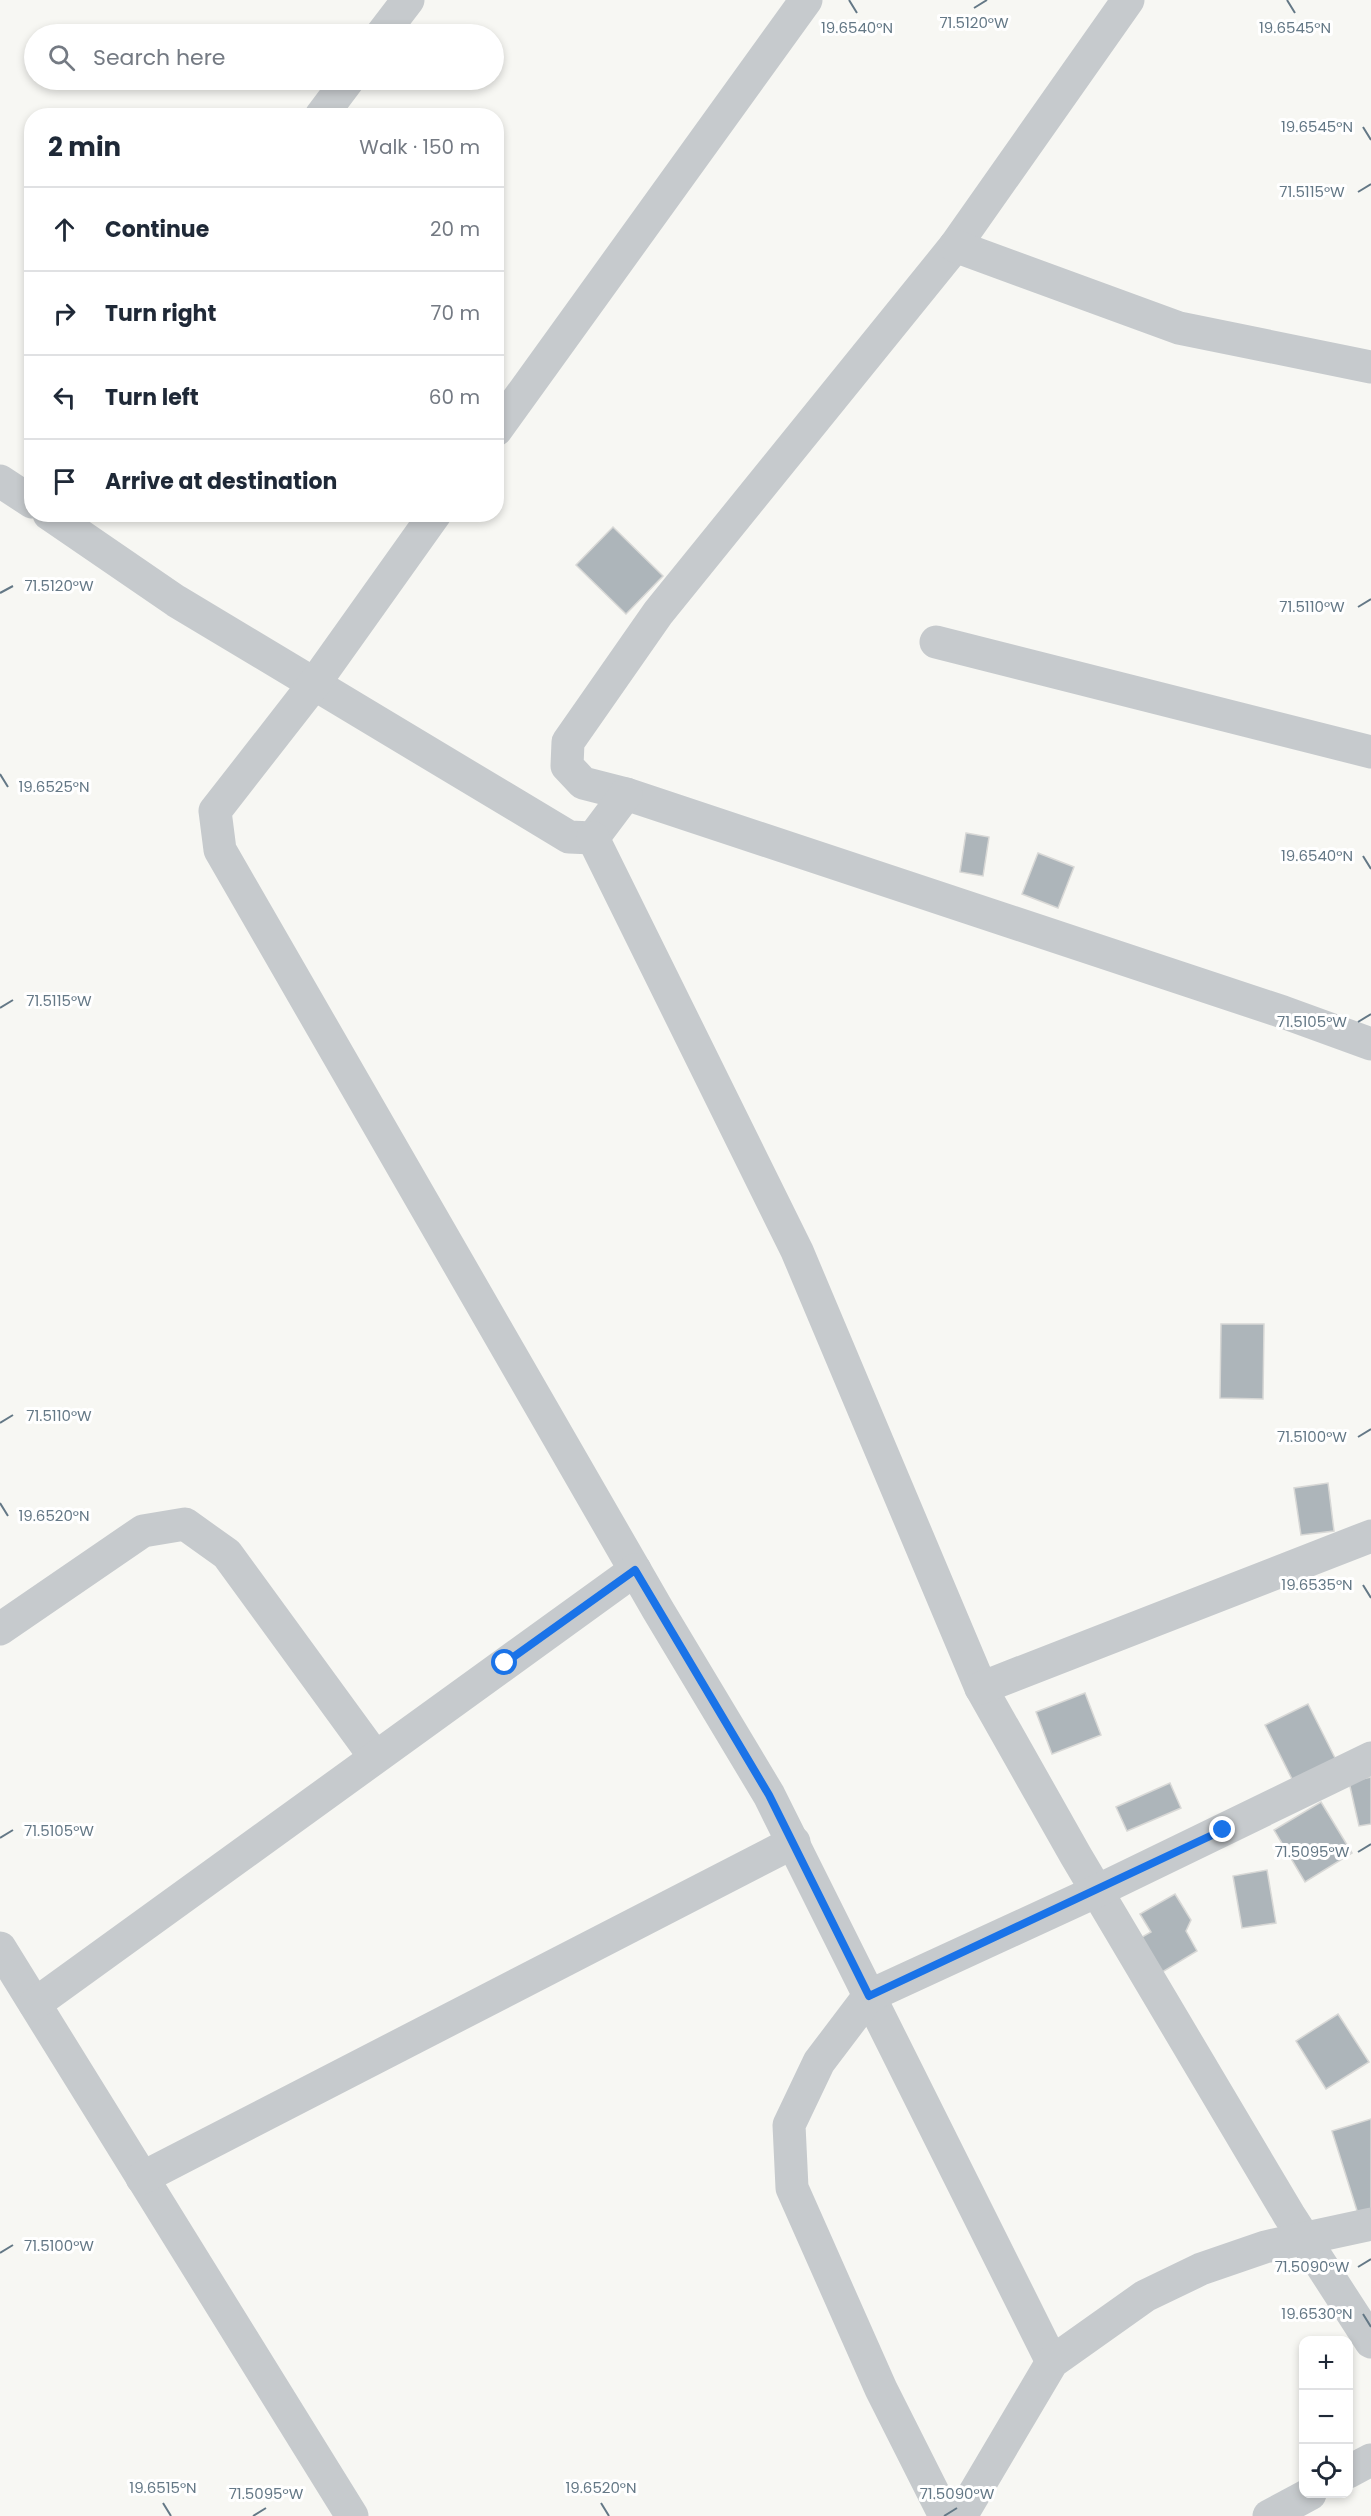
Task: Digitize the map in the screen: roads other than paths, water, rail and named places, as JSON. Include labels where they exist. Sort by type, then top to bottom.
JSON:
[{"type":"street","points":[[390,24],[408,0]]},
{"type":"street","points":[[504,419],[806,0]]},
{"type":"street","points":[[1128,0],[955,246],[658,613],[568,741],[567,766],[584,783],[626,794],[1283,1012],[1371,1044]]},
{"type":"street","points":[[327,108],[340,90]]},
{"type":"street","points":[[955,246],[1179,328],[1371,367]]},
{"type":"street","points":[[0,481],[24,497]]},
{"type":"street","points":[[61,522],[176,601],[569,837],[593,838]]},
{"type":"street","points":[[429,522],[314,684],[215,811],[220,850],[635,1570],[769,1795],[1052,2362]]},
{"type":"street","points":[[936,642],[1371,752]]},
{"type":"street","points":[[593,838],[626,794]]},
{"type":"street","points":[[593,838],[797,1251],[981,1688],[1097,1891],[1305,2238],[1371,2342]]},
{"type":"street","points":[[0,1629],[143,1531],[185,1524],[227,1554],[375,1757]]},
{"type":"street","points":[[981,1688],[1371,1536]]},
{"type":"street","points":[[35,2004],[635,1570]]},
{"type":"street","points":[[945,2516],[881,2389],[792,2188],[789,2125],[819,2062],[869,1996],[1097,1891],[1371,1758]]},
{"type":"street","points":[[142,2178],[794,1842]]},
{"type":"street","points":[[0,1948],[352,2516]]},
{"type":"street","points":[[961,2516],[1052,2362],[1145,2296],[1201,2270],[1265,2247],[1371,2224]]},
{"type":"street","points":[[1353,2469],[1371,2460]]},
{"type":"street","points":[[1269,2516],[1301,2498]]}]
